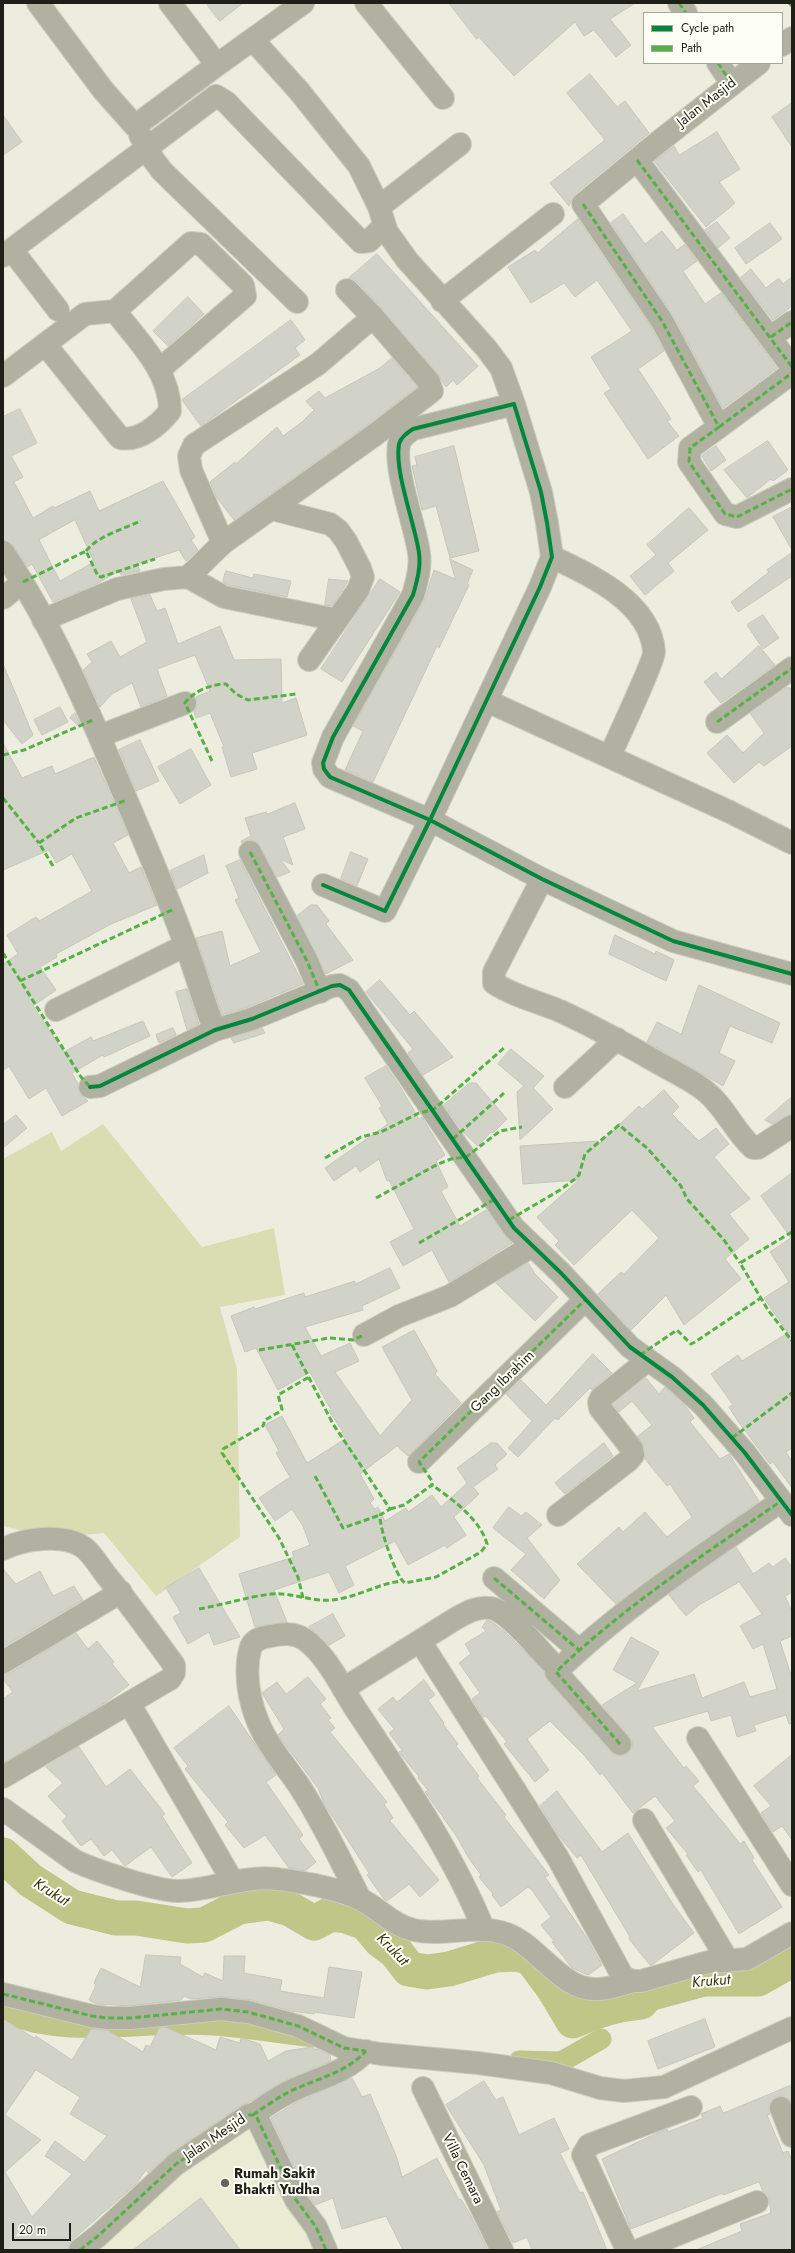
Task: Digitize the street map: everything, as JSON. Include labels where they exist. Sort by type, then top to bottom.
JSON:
[{"type":"street","points":[[38,3],[103,90],[135,126],[162,171],[297,302]]},
{"type":"street","points":[[170,3],[217,65]]},
{"type":"street","points":[[135,126],[302,3]]},
{"type":"street","points":[[366,3],[443,98]]},
{"type":"street","points":[[679,3],[685,12]]},
{"type":"street","points":[[783,44],[792,38]]},
{"type":"street","points":[[253,40],[299,91],[359,166],[382,217],[407,260],[442,302],[486,348],[501,368],[514,404],[541,492],[552,557],[487,701],[385,911],[323,885]]},
{"type":"street","points":[[719,64],[732,84]]},
{"type":"street","name":"Jalan Masjid","points":[[719,426],[662,321],[583,204],[758,64]]},
{"type":"street","points":[[58,310],[7,253],[216,96],[220,97],[361,242],[369,241],[382,217],[460,144]]},
{"type":"street","points":[[637,160],[792,367]]},
{"type":"street","points":[[442,302],[553,214]]},
{"type":"street","points":[[3,376],[85,314],[115,312],[191,243],[201,244],[243,285],[245,296],[159,370]]},
{"type":"street","points":[[188,577],[223,543],[272,509],[432,391],[429,382],[373,317],[347,290]]},
{"type":"street","points":[[45,344],[120,438],[130,440],[145,433],[170,410],[170,398],[156,363],[115,312]]},
{"type":"street","points":[[223,543],[191,470],[189,456],[194,445],[318,364],[373,317]]},
{"type":"street","points":[[770,337],[792,322]]},
{"type":"street","points":[[792,373],[690,448],[689,462],[725,514],[737,518],[792,489]]},
{"type":"street","points":[[514,404],[413,429],[404,435],[399,444],[400,466],[419,554],[419,574],[413,595],[333,737],[323,763],[324,769],[330,777],[430,820],[542,878],[672,941],[792,974]]},
{"type":"street","points":[[272,509],[322,520],[338,530],[346,541],[360,568],[362,577],[358,590],[309,660]]},
{"type":"street","points":[[3,552],[24,582],[100,736],[186,945],[204,1004],[215,1030]]},
{"type":"street","points":[[552,557],[589,574],[625,599],[646,626],[654,653],[610,756]]},
{"type":"street","points":[[43,620],[117,589],[164,579],[188,577],[224,597],[337,620]]},
{"type":"street","points":[[3,598],[24,582]]},
{"type":"street","points":[[717,722],[792,668]]},
{"type":"street","points":[[487,701],[610,756],[730,812],[792,843]]},
{"type":"street","points":[[100,736],[185,703]]},
{"type":"street","points":[[250,852],[307,961],[320,992]]},
{"type":"street","points":[[542,878],[494,972],[494,983],[506,991],[518,994],[560,1011],[617,1039],[705,1091],[721,1107],[753,1148],[758,1148],[792,1126]]},
{"type":"street","points":[[56,1010],[186,945]]},
{"type":"street","points":[[90,1087],[100,1086],[215,1030],[252,1019],[332,986],[340,985],[349,990],[355,996],[514,1228],[561,1273],[618,1335],[648,1360],[672,1377],[703,1405],[745,1453],[787,1508],[705,1552],[630,1608],[579,1650],[556,1672],[620,1744]]},
{"type":"street","points":[[565,1087],[617,1039]]},
{"type":"street","points":[[364,1335],[399,1316],[450,1296],[532,1246]]},
{"type":"street","name":"Gang Ibrahim","points":[[419,1462],[585,1300]]},
{"type":"street","points":[[558,1515],[630,1460],[633,1455],[632,1449],[600,1408],[599,1402],[601,1398],[648,1360]]},
{"type":"street","points":[[3,1549],[28,1540],[61,1540],[74,1542],[89,1553],[121,1592],[174,1665],[174,1673],[170,1679],[3,1777]]},
{"type":"street","points":[[494,1578],[579,1650]]},
{"type":"street","points":[[3,1662],[121,1592]]},
{"type":"street","points":[[343,1689],[474,1609],[491,1608],[507,1617],[550,1661]]},
{"type":"street","points":[[360,1899],[319,1818],[299,1786],[273,1751],[259,1725],[250,1693],[248,1679],[250,1648],[257,1639],[284,1634],[296,1635],[316,1651],[343,1689],[407,1787],[456,1868],[484,1930]]},
{"type":"street","points":[[420,1641],[558,1858],[623,1977],[633,1981]]},
{"type":"street","points":[[129,1703],[233,1882]]},
{"type":"street","points":[[698,1738],[792,1885]]},
{"type":"street","points":[[3,1809],[65,1855],[86,1866],[146,1884],[177,1891],[233,1882],[275,1879],[330,1889],[360,1899],[397,1924],[415,1930],[484,1930],[501,1932],[517,1938],[579,1987],[598,1989],[656,1977],[708,1962],[747,1959],[792,1933]]},
{"type":"street","points":[[644,1820],[728,1961]]},
{"type":"street","points":[[3,1994],[92,2016],[108,2018],[131,2018],[221,2009],[248,2012],[298,2026],[344,2048],[551,2073],[600,2088],[624,2092],[664,2088],[792,2028]]},
{"type":"street","points":[[253,2115],[288,2093],[345,2068],[357,2061],[366,2051]]},
{"type":"street","name":"Villa Cemara","points":[[423,2088],[502,2250]]},
{"type":"street","points":[[627,2250],[583,2155],[585,2149],[590,2145],[691,2107]]},
{"type":"street","points":[[781,2108],[792,2136]]},
{"type":"street","name":"Jalan Mesjid","points":[[80,2250],[98,2236],[176,2164],[244,2118],[253,2115],[260,2124],[296,2200],[316,2228],[326,2250]]},
{"type":"street","points":[[639,2250],[757,2202]]},
{"type":"shaded area","name":"Rumah Sakit Bhakti Yudha","points":[[248,2122],[319,2250],[100,2250],[102,2245],[183,2165]]},
{"type":"green space","points":[[103,1124],[202,1247],[274,1228],[285,1295],[220,1307],[237,1369],[240,1537],[156,1596],[104,1533],[53,1538],[3,1526],[3,1159],[52,1132],[61,1151]]},
{"type":"building","points":[[206,3],[243,3],[220,21]]},
{"type":"building","points":[[449,3],[635,3],[610,19],[631,45],[616,57],[594,30],[584,36],[575,22],[514,76],[479,37],[477,39]]},
{"type":"building","points":[[590,74],[617,107],[625,101],[649,133],[575,194],[569,206],[550,183],[605,140],[567,93]]},
{"type":"building","points":[[792,103],[792,147],[772,117]]},
{"type":"building","points":[[3,115],[22,142],[3,155]]},
{"type":"building","points":[[717,132],[740,169],[719,182],[735,203],[706,227],[654,161],[674,146],[679,155]]},
{"type":"building","points":[[623,214],[645,244],[662,231],[677,250],[685,244],[697,261],[683,271],[705,304],[721,293],[777,368],[723,408],[673,315],[611,223]]},
{"type":"building","points":[[578,219],[651,327],[664,351],[638,369],[671,419],[667,421],[679,436],[648,459],[604,393],[611,389],[591,357],[632,331],[597,280],[575,297],[564,283],[531,303],[508,267],[535,250],[537,253]]},
{"type":"building","points":[[717,222],[730,238],[718,248],[705,230]]},
{"type":"building","points":[[770,223],[782,239],[746,264],[735,248]]},
{"type":"building","points":[[377,254],[478,366],[457,385],[453,380],[446,387],[438,374],[382,309],[356,281],[349,278]]},
{"type":"building","points":[[751,269],[766,288],[779,278],[783,284],[792,277],[792,306],[773,320],[741,278]]},
{"type":"building","points":[[188,297],[204,314],[168,346],[153,331]]},
{"type":"building","points":[[291,320],[305,340],[295,348],[300,355],[201,426],[182,400]]},
{"type":"building","points":[[392,358],[417,387],[369,424],[234,520],[217,498],[210,482],[235,462],[236,464],[277,427],[283,436],[302,422],[314,410],[306,401],[319,391],[325,398],[380,368]]},
{"type":"building","points":[[20,409],[37,443],[11,456],[23,477],[14,482],[33,518],[53,506],[54,508],[90,491],[99,511],[163,481],[195,537],[191,540],[198,550],[186,561],[179,550],[137,564],[140,571],[121,575],[119,571],[93,586],[53,602],[32,564],[27,567],[13,545],[3,540],[3,417]],"holes":[[[75,520],[94,562],[60,581],[39,540]]]},
{"type":"building","points":[[768,441],[788,470],[773,481],[771,479],[747,498],[724,470]]},
{"type":"building","points":[[454,446],[479,551],[450,558],[436,506],[422,510],[412,466],[417,465],[415,457]]},
{"type":"building","points":[[716,446],[726,460],[711,471],[702,456]]},
{"type":"building","points":[[792,507],[792,550],[773,517]]},
{"type":"building","points":[[689,508],[708,530],[668,563],[674,571],[645,595],[630,576],[656,555],[647,545]]},
{"type":"building","points":[[792,553],[792,576],[738,612],[731,602],[769,572],[767,570]]},
{"type":"building","points":[[450,559],[473,570],[467,584],[469,585],[439,648],[437,646],[373,782],[345,770],[363,731],[353,726],[424,601],[434,570],[455,579]]},
{"type":"building","points":[[226,571],[253,578],[254,574],[291,581],[287,597],[228,585],[223,582]]},
{"type":"building","points":[[329,579],[348,581],[332,606],[325,605]]},
{"type":"building","points":[[380,579],[400,592],[342,682],[321,669]]},
{"type":"building","points":[[150,595],[157,611],[165,608],[178,644],[220,626],[234,660],[281,659],[282,703],[296,698],[307,735],[252,753],[257,769],[231,777],[222,747],[224,747],[210,713],[196,718],[194,712],[197,705],[196,697],[210,691],[195,655],[157,669],[167,696],[141,707],[132,683],[112,694],[100,707],[83,670],[92,662],[87,654],[111,641],[120,657],[147,642],[131,599]]},
{"type":"building","points":[[763,615],[779,638],[763,649],[747,625]]},
{"type":"building","points":[[759,646],[775,665],[721,703],[704,682],[716,672],[721,679]]},
{"type":"building","points":[[3,664],[33,735],[22,744],[3,720]]},
{"type":"building","points":[[787,687],[792,689],[792,746],[764,766],[759,762],[734,783],[707,753],[727,735],[743,753],[764,733],[750,713]]},
{"type":"building","points":[[60,707],[68,722],[42,735],[34,720]]},
{"type":"building","points":[[75,713],[81,726],[80,727],[70,718]]},
{"type":"building","points":[[140,740],[159,781],[136,791],[119,750]]},
{"type":"building","points":[[3,743],[22,778],[52,766],[55,774],[94,757],[128,835],[113,843],[129,873],[141,867],[157,905],[111,924],[56,954],[57,957],[40,967],[56,990],[33,1006],[64,1052],[91,1037],[93,1041],[143,1021],[150,1036],[104,1057],[103,1055],[72,1073],[78,1084],[80,1094],[88,1101],[62,1116],[46,1088],[29,1099],[9,1066],[3,1071],[3,964],[18,954],[7,935],[36,917],[39,921],[92,891],[72,854],[56,863],[49,850],[3,870]]},
{"type":"building","points":[[191,749],[211,785],[180,804],[158,767]]},
{"type":"building","points":[[295,803],[305,829],[283,837],[293,865],[280,859],[290,872],[277,877],[257,842],[250,840],[242,843],[241,841],[251,836],[245,818],[266,812],[267,814]]},
{"type":"building","points":[[351,852],[368,859],[357,886],[341,879]]},
{"type":"building","points":[[204,855],[208,873],[177,889],[170,871]]},
{"type":"building","points":[[240,860],[303,984],[248,1007],[222,1015],[196,938],[222,931],[230,966],[261,952],[235,900],[239,898],[226,866]]},
{"type":"building","points":[[311,905],[317,905],[329,921],[326,924],[353,960],[326,974],[297,916]]},
{"type":"building","points":[[615,935],[655,954],[656,951],[674,960],[666,981],[609,954]]},
{"type":"building","points":[[380,980],[410,1015],[414,1011],[453,1057],[423,1075],[408,1053],[413,1049],[366,992]]},
{"type":"building","points":[[699,985],[780,1023],[772,1043],[730,1026],[719,1053],[735,1061],[723,1086],[647,1042],[657,1022],[681,1034]]},
{"type":"building","points":[[187,989],[199,1024],[187,1030],[176,992]]},
{"type":"building","points":[[173,1028],[176,1035],[159,1043],[156,1035]]},
{"type":"building","points":[[262,1028],[265,1033],[234,1043],[231,1038]]},
{"type":"building","points":[[511,1049],[544,1076],[533,1088],[553,1109],[520,1140],[517,1092],[524,1086],[498,1064]]},
{"type":"building","points":[[386,1066],[419,1119],[422,1117],[445,1155],[436,1161],[448,1187],[441,1191],[460,1226],[486,1210],[512,1243],[449,1282],[432,1250],[403,1266],[390,1242],[414,1229],[389,1180],[387,1181],[379,1159],[360,1172],[356,1166],[334,1181],[325,1168],[388,1124],[379,1108],[382,1106],[365,1078]]},
{"type":"building","points":[[470,1083],[476,1083],[507,1119],[493,1133],[491,1132],[478,1146],[463,1132],[444,1105]]},
{"type":"building","points":[[664,1090],[679,1107],[672,1114],[699,1141],[716,1128],[729,1144],[714,1157],[750,1199],[729,1214],[749,1239],[725,1259],[741,1279],[684,1325],[666,1295],[631,1330],[598,1294],[621,1272],[624,1274],[659,1238],[632,1210],[574,1265],[555,1245],[559,1241],[537,1217],[579,1180],[523,1184],[520,1146],[598,1141],[600,1143],[639,1106],[642,1109]]},
{"type":"building","points":[[792,1097],[792,1114],[772,1124],[765,1120]]},
{"type":"building","points":[[16,1115],[27,1128],[3,1148],[3,1125]]},
{"type":"building","points":[[792,1173],[792,1448],[786,1452],[792,1461],[792,1488],[773,1462],[770,1464],[737,1420],[729,1407],[733,1405],[711,1374],[738,1355],[742,1361],[788,1333],[764,1298],[789,1282],[770,1252],[791,1238],[761,1196]]},
{"type":"building","points":[[528,1263],[536,1275],[558,1297],[535,1321],[496,1283]]},
{"type":"building","points":[[390,1268],[400,1288],[362,1306],[363,1310],[305,1327],[321,1356],[350,1343],[359,1361],[335,1372],[380,1436],[412,1400],[382,1347],[414,1330],[437,1371],[435,1374],[461,1403],[408,1456],[397,1446],[360,1474],[374,1499],[370,1503],[375,1509],[378,1507],[385,1521],[406,1508],[408,1512],[432,1495],[441,1507],[467,1483],[457,1468],[491,1443],[497,1443],[507,1454],[495,1465],[498,1469],[473,1487],[479,1494],[454,1517],[466,1535],[447,1548],[445,1545],[408,1565],[395,1541],[345,1566],[354,1585],[339,1593],[329,1572],[274,1590],[287,1622],[255,1627],[239,1574],[294,1557],[292,1552],[310,1545],[303,1526],[292,1509],[275,1521],[259,1498],[290,1477],[276,1453],[279,1451],[265,1425],[282,1416],[307,1463],[345,1439],[340,1433],[343,1432],[329,1411],[331,1410],[310,1372],[278,1390],[256,1348],[245,1352],[231,1316],[254,1307],[255,1309],[304,1293],[305,1297],[355,1281],[355,1284]]},
{"type":"building","points":[[593,1354],[612,1373],[592,1390],[590,1388],[558,1420],[555,1418],[518,1457],[508,1448],[532,1421],[506,1394],[521,1380],[546,1405]]},
{"type":"building","points":[[646,1378],[659,1394],[665,1387],[683,1403],[694,1418],[690,1422],[720,1459],[729,1454],[759,1501],[616,1604],[577,1564],[619,1527],[623,1532],[645,1512],[667,1537],[692,1517],[670,1484],[667,1486],[645,1459],[644,1447],[638,1436],[652,1425],[632,1401],[619,1412],[613,1404]]},
{"type":"building","points":[[604,1443],[613,1456],[565,1494],[555,1483]]},
{"type":"building","points":[[509,1507],[521,1516],[526,1512],[542,1525],[527,1538],[560,1580],[544,1599],[511,1570],[526,1554],[493,1528]]},
{"type":"building","points":[[736,1547],[753,1574],[769,1563],[773,1567],[785,1558],[792,1567],[792,1592],[785,1596],[792,1612],[792,1636],[780,1641],[792,1678],[792,1723],[789,1724],[786,1715],[754,1725],[756,1731],[737,1737],[731,1715],[711,1721],[708,1711],[652,1727],[684,1768],[686,1766],[699,1781],[693,1786],[740,1844],[744,1841],[754,1858],[752,1860],[782,1907],[739,1934],[701,1870],[698,1872],[686,1855],[688,1854],[666,1828],[675,1821],[655,1796],[633,1813],[602,1773],[600,1775],[584,1755],[550,1721],[527,1739],[549,1770],[535,1782],[504,1744],[507,1742],[486,1716],[483,1717],[472,1699],[480,1693],[459,1663],[471,1654],[465,1644],[486,1631],[482,1627],[487,1620],[492,1622],[505,1632],[544,1671],[547,1680],[611,1752],[616,1756],[623,1756],[632,1748],[632,1741],[602,1705],[637,1683],[613,1670],[631,1637],[659,1652],[637,1691],[694,1674],[702,1698],[744,1682],[750,1697],[777,1689],[763,1644],[753,1649],[740,1626],[762,1614],[739,1582],[699,1605],[686,1616],[669,1595]]},
{"type":"building","points":[[199,1568],[240,1637],[214,1645],[209,1632],[188,1644],[173,1617],[181,1613],[166,1588]]},
{"type":"building","points":[[3,1569],[16,1584],[40,1571],[53,1596],[74,1586],[83,1600],[3,1647]]},
{"type":"building","points":[[333,1614],[345,1636],[329,1645],[309,1627]]},
{"type":"building","points":[[76,1633],[88,1649],[97,1641],[114,1662],[112,1664],[129,1685],[106,1702],[3,1763],[3,1699],[13,1692],[3,1679],[3,1674],[9,1673]]},
{"type":"building","points":[[308,1677],[326,1699],[320,1704],[331,1718],[328,1720],[335,1728],[330,1732],[387,1802],[384,1804],[393,1818],[390,1821],[439,1880],[420,1897],[409,1884],[387,1901],[384,1899],[367,1875],[369,1873],[324,1803],[318,1788],[278,1735],[284,1729],[262,1693],[277,1682],[286,1694]]},
{"type":"building","points":[[424,1680],[435,1695],[428,1700],[458,1744],[456,1746],[479,1776],[477,1778],[506,1815],[504,1817],[549,1875],[545,1877],[587,1938],[602,1965],[588,1975],[572,1968],[552,1942],[554,1941],[541,1925],[551,1917],[531,1889],[528,1887],[501,1907],[492,1895],[493,1894],[479,1877],[481,1875],[468,1857],[457,1837],[425,1792],[428,1790],[399,1752],[402,1750],[389,1733],[394,1729],[378,1709],[393,1697],[397,1702]]},
{"type":"building","points":[[229,1706],[276,1775],[266,1782],[303,1835],[299,1839],[316,1862],[305,1871],[289,1868],[265,1835],[244,1848],[225,1825],[228,1822],[185,1769],[188,1766],[174,1748]]},
{"type":"building","points":[[79,1747],[106,1787],[130,1769],[165,1814],[162,1816],[192,1863],[172,1877],[151,1847],[125,1866],[112,1850],[104,1856],[91,1839],[81,1846],[62,1821],[67,1817],[48,1796],[63,1783],[46,1767]]},
{"type":"building","points":[[792,1755],[792,1840],[782,1826],[773,1832],[761,1813],[771,1806],[754,1786]]},
{"type":"building","points":[[557,1791],[602,1852],[628,1833],[674,1906],[694,1933],[652,1965],[650,1965],[629,1939],[630,1937],[581,1855],[577,1858],[559,1836],[540,1806]]},
{"type":"building","points":[[146,1955],[181,1957],[180,1964],[203,1977],[205,1973],[223,1981],[224,1956],[245,1956],[244,1973],[282,1980],[280,1991],[324,1998],[329,1967],[362,1972],[354,2018],[315,2012],[314,2014],[291,2011],[251,2000],[222,1997],[191,1999],[184,1996],[181,2000],[130,2006],[97,2004],[89,2000],[96,1985],[94,1983],[101,1968],[140,1987]]},
{"type":"building","points":[[3,2019],[34,2038],[36,2036],[72,2060],[91,2029],[107,2030],[143,2052],[146,2045],[150,2047],[159,2028],[165,2027],[216,2050],[220,2037],[240,2043],[241,2038],[260,2044],[268,2061],[286,2051],[312,2047],[313,2049],[317,2049],[330,2055],[331,2061],[282,2082],[242,2105],[169,2154],[148,2173],[146,2170],[136,2184],[72,2240],[68,2250],[3,2250]],"holes":[[[36,2070],[80,2097],[70,2114],[107,2136],[84,2162],[55,2141],[45,2156],[72,2174],[32,2217],[5,2172],[41,2140],[5,2115]]]},
{"type":"building","points":[[705,2019],[715,2047],[658,2069],[648,2041]]},
{"type":"building","points":[[352,2078],[362,2097],[370,2094],[397,2158],[402,2177],[437,2158],[459,2200],[461,2199],[470,2214],[488,2250],[403,2250],[386,2216],[342,2229],[333,2198],[315,2205],[307,2194],[271,2118],[293,2104]]},
{"type":"building","points":[[484,2081],[496,2100],[503,2097],[519,2135],[554,2118],[569,2149],[560,2153],[580,2193],[583,2192],[607,2250],[532,2250],[527,2237],[513,2243],[497,2212],[501,2210],[484,2165],[446,2105]]},
{"type":"building","points":[[792,2085],[792,2102],[783,2096],[776,2097],[771,2101],[769,2107],[770,2114],[767,2115],[783,2153],[788,2151],[792,2160],[792,2250],[696,2250],[742,2231],[740,2224],[771,2213],[769,2198],[763,2191],[759,2182],[723,2195],[723,2193],[631,2229],[602,2159],[657,2133],[667,2129],[668,2132],[703,2118],[701,2114],[720,2106],[723,2113]]},
{"type":"building","points":[[201,2198],[240,2250],[133,2250],[165,2226]]},
{"type":"waterway","name":"Krukut","points":[[3,1855],[30,1880],[72,1907],[116,1918],[136,1918],[187,1926],[204,1925],[239,1907],[269,1903],[290,1909],[314,1923],[331,1914],[346,1916],[366,1923],[381,1941],[396,1952],[409,1969],[427,1972],[449,1969],[495,1955],[517,1954],[531,1958],[554,1989],[573,2021],[606,2008],[641,2002],[648,1994],[703,1979],[758,1979],[792,1960]]},
{"type":"waterway","points":[[3,2013],[29,2021],[54,2026],[106,2027],[186,2024],[213,2025],[315,2037]]},
{"type":"waterway","points":[[519,2061],[561,2062],[601,2039]]},
{"type":"marked path","points":[[679,3],[685,12]]},
{"type":"marked path","points":[[789,3],[792,6]]},
{"type":"marked path","points":[[719,64],[732,84]]},
{"type":"marked path","points":[[637,160],[792,367]]},
{"type":"marked path","points":[[583,204],[662,321],[719,427],[690,448],[689,462],[725,514],[737,517],[792,489]]},
{"type":"marked path","points":[[771,337],[792,322]]},
{"type":"marked path","points":[[719,427],[792,373]]},
{"type":"marked path","points":[[86,551],[104,537],[141,521]]},
{"type":"marked path","points":[[23,582],[86,551],[98,576],[101,577],[155,559]]},
{"type":"marked path","points":[[717,722],[792,668]]},
{"type":"marked path","points":[[212,761],[185,703],[193,695],[203,689],[215,685],[226,684],[236,694],[248,700],[296,694]]},
{"type":"marked path","points":[[3,755],[24,750],[93,720]]},
{"type":"marked path","points":[[3,798],[39,843]]},
{"type":"marked path","points":[[53,866],[39,843],[76,818],[127,800]]},
{"type":"marked path","points":[[250,852],[307,961],[320,992]]},
{"type":"marked path","points":[[20,981],[172,910]]},
{"type":"marked path","points":[[3,953],[81,1077],[90,1087]]},
{"type":"marked path","points":[[325,1158],[361,1137],[381,1132],[419,1113],[433,1110],[504,1048]]},
{"type":"marked path","points":[[453,1139],[504,1093]]},
{"type":"marked path","points":[[509,1220],[560,1190],[575,1179],[579,1175],[585,1154],[619,1125],[647,1148],[681,1186],[687,1199],[724,1240],[740,1263]]},
{"type":"marked path","points":[[376,1198],[438,1164],[451,1159],[466,1157],[500,1131],[522,1127]]},
{"type":"marked path","points":[[419,1243],[495,1199]]},
{"type":"marked path","points":[[792,1232],[740,1263],[768,1310],[792,1341]]},
{"type":"marked path","points":[[640,1355],[677,1330],[691,1344],[761,1298]]},
{"type":"marked path","points":[[390,1509],[404,1505],[432,1485],[432,1481],[419,1462],[585,1300]]},
{"type":"marked path","points":[[259,1350],[329,1338],[353,1340],[364,1335]]},
{"type":"marked path","points":[[292,1345],[333,1424],[390,1509],[380,1515],[380,1521],[385,1540],[397,1572],[405,1583],[436,1577],[481,1552],[487,1544],[472,1518],[456,1503],[432,1485]]},
{"type":"marked path","points":[[303,1598],[298,1577],[279,1538],[222,1453],[223,1449],[263,1426],[265,1420],[281,1411],[282,1409],[278,1395],[309,1377]]},
{"type":"marked path","points":[[732,1438],[792,1393]]},
{"type":"marked path","points":[[315,1476],[343,1528],[380,1515]]},
{"type":"marked path","points":[[620,1744],[556,1672],[582,1648],[637,1603],[694,1561],[781,1501]]},
{"type":"marked path","points":[[494,1578],[579,1650]]},
{"type":"marked path","points":[[199,1609],[271,1594],[286,1594],[324,1600],[340,1599],[383,1585],[401,1581]]},
{"type":"marked path","points":[[3,1994],[92,2016],[108,2018],[131,2018],[221,2009],[248,2012],[298,2026],[344,2048],[366,2051]]},
{"type":"marked path","points":[[253,2115],[287,2093],[339,2071],[358,2059],[366,2051]]},
{"type":"marked path","points":[[80,2250],[98,2236],[176,2164],[249,2115],[253,2115],[257,2118],[296,2200],[316,2227],[326,2250]]},
{"type":"cycle path","points":[[323,885],[385,911],[430,820],[330,777],[324,769],[323,763],[333,737],[413,595],[417,579],[419,569],[419,553],[399,468],[399,444],[404,435],[413,429],[514,404],[541,492],[552,557],[540,587],[430,820],[542,879],[673,941],[792,974]]},
{"type":"cycle path","points":[[90,1087],[100,1086],[215,1030],[252,1019],[332,986],[340,985],[349,990],[514,1228],[561,1273],[630,1347],[672,1377],[703,1405],[745,1453],[792,1515]]},
{"type":"place","name":"Rumah Sakit Bhakti Yudha","points":[[225,2183]]}]
